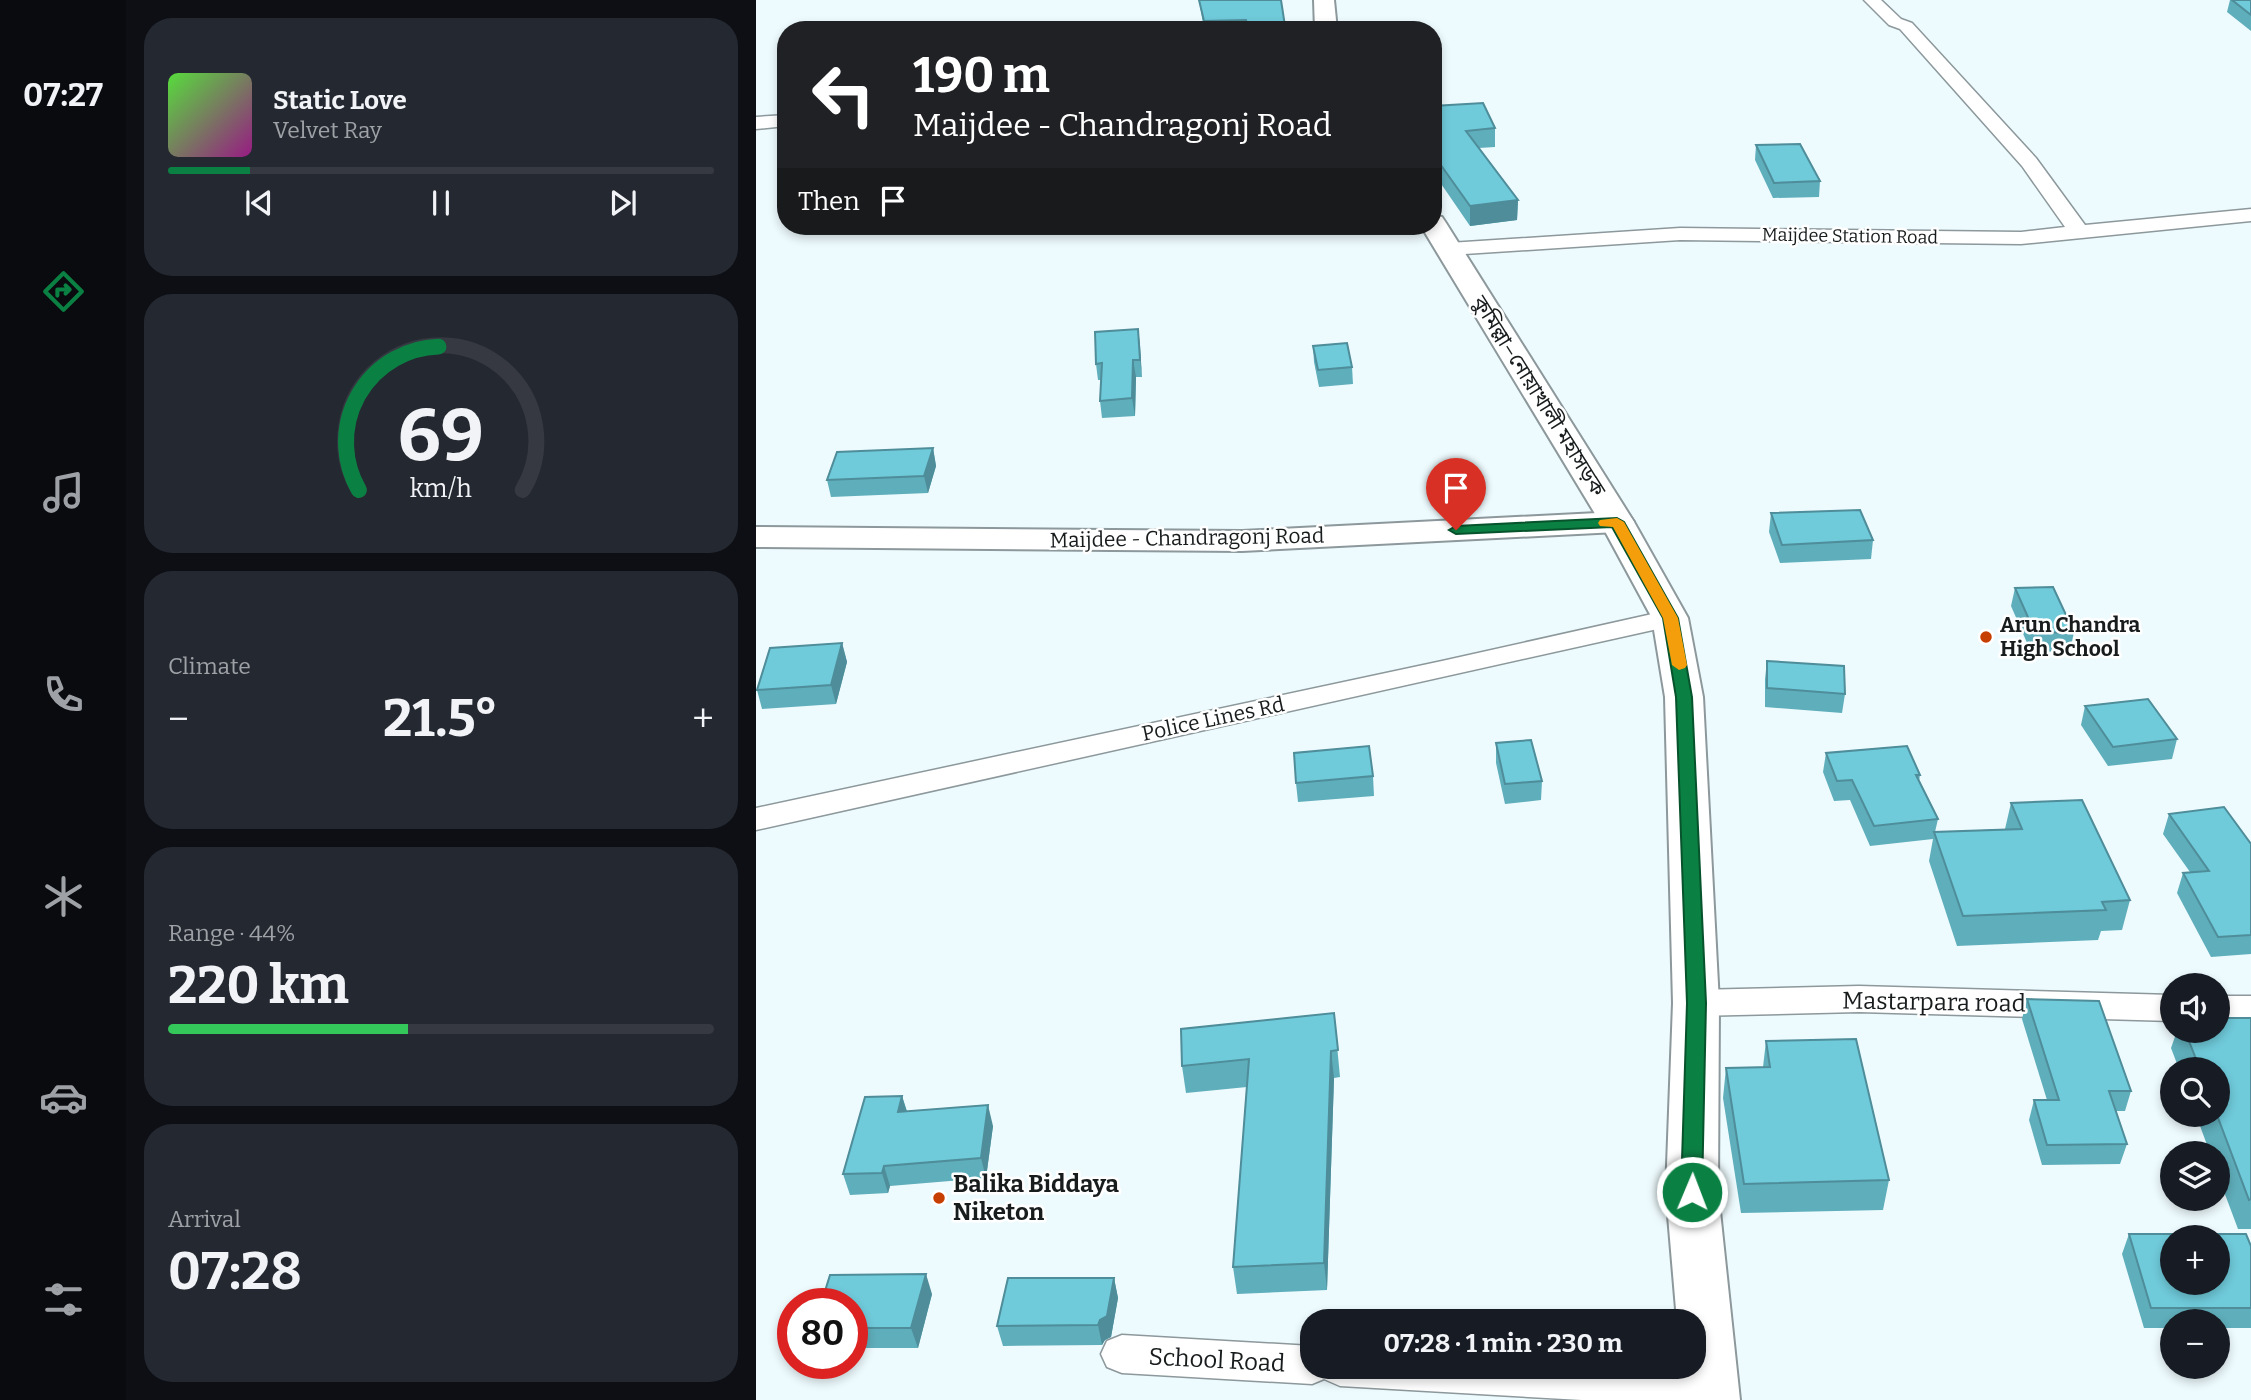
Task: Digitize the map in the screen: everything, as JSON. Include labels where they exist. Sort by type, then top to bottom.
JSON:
[{"type":"main road","points":[[1324,0],[1325,21]]},
{"type":"main road","name":"কুমিল্লা–নোয়াখালী মহাসড়ক","points":[[1441,236],[1617,522],[1670,618],[1684,697],[1696,1003],[1692,1192],[1711,1394]]},
{"type":"main road","name":"Maijdee - Chandragonj Road","points":[[756,537],[1242,541],[1617,522]]},
{"type":"street","points":[[1872,0],[1895,22],[1906,26],[2029,162],[2079,232]]},
{"type":"street","points":[[756,123],[777,121]]},
{"type":"street","name":"Maijdee Station Road","points":[[1441,236],[1680,234],[2021,238],[2251,215]]},
{"type":"street","name":"Police Lines Rd","points":[[756,819],[1504,657],[1670,618]]},
{"type":"street","name":"Mastarpara road","points":[[1696,1003],[1859,999],[2160,1008]]},
{"type":"street","points":[[2230,1009],[2251,1009]]},
{"type":"street","name":"School Road","points":[[1122,1354],[1300,1364]]},
{"type":"street","points":[[1505,1379],[1711,1394]]},
{"type":"building","points":[[1199,0],[1281,0],[1284,21],[1246,20],[1204,21]]},
{"type":"building","points":[[2232,0],[2251,0],[2251,15]]},
{"type":"building","points":[[1483,103],[1495,128],[1466,131],[1518,200],[1470,206],[1442,167],[1442,105]]},
{"type":"building","points":[[1800,144],[1820,181],[1774,183],[1756,145]]},
{"type":"building","points":[[1138,329],[1140,360],[1133,360],[1132,398],[1100,401],[1102,363],[1096,364],[1095,332]]},
{"type":"building","points":[[1347,343],[1352,367],[1318,370],[1313,346]]},
{"type":"building","points":[[933,448],[924,476],[827,480],[837,452]]},
{"type":"building","points":[[1860,510],[1873,540],[1782,545],[1771,513]]},
{"type":"building","points":[[2053,587],[2074,632],[2035,633],[2015,588]]},
{"type":"building","points":[[842,643],[831,685],[757,690],[770,648]]},
{"type":"building","points":[[1767,661],[1844,666],[1845,694],[1767,688]]},
{"type":"building","points":[[2148,699],[2177,739],[2113,747],[2085,706]]},
{"type":"building","points":[[1531,740],[1542,781],[1505,784],[1496,743]]},
{"type":"building","points":[[1369,746],[1373,776],[1296,783],[1294,753]]},
{"type":"building","points":[[1907,746],[1920,775],[1916,775],[1938,819],[1874,826],[1852,780],[1837,781],[1826,753]]},
{"type":"building","points":[[2082,800],[2130,900],[2102,902],[2106,910],[1963,916],[1934,832],[2022,829],[2011,803]]},
{"type":"building","points":[[2224,807],[2251,844],[2251,935],[2218,937],[2183,873],[2209,871],[2169,814]]},
{"type":"building","points":[[2027,999],[2099,1001],[2131,1091],[2109,1091],[2127,1144],[2047,1145],[2034,1100],[2059,1100]]},
{"type":"building","points":[[1334,1013],[1338,1050],[1331,1051],[1324,1263],[1233,1267],[1249,1059],[1182,1066],[1181,1029]]},
{"type":"building","points":[[2230,1018],[2251,1018],[2249,1200],[2230,1150],[2230,1141],[2227,1141],[2222,1127],[2230,1127],[2230,1057],[2195,1057],[2190,1043],[2230,1043]]},
{"type":"building","points":[[1856,1039],[1889,1180],[1744,1184],[1726,1068],[1770,1067],[1766,1041]]},
{"type":"building","points":[[902,1096],[898,1112],[988,1105],[981,1158],[884,1166],[882,1173],[843,1174],[865,1097]]},
{"type":"building","points":[[2129,1234],[2160,1234],[2160,1295],[2230,1295],[2230,1234],[2246,1234],[2251,1246],[2251,1308],[2151,1308]]},
{"type":"building","points":[[926,1274],[911,1328],[868,1328],[868,1288],[826,1288],[830,1275]]},
{"type":"building","points":[[1008,1278],[1114,1278],[1107,1316],[1100,1320],[1098,1325],[997,1326]]},
{"type":"slow traffic","points":[[1605,523],[1617,522],[1649,577],[1670,618],[1679,665]]},
{"type":"place","name":"Arun Chandra High School","points":[[1986,637]]},
{"type":"place","name":"Balika Biddaya Niketon","points":[[939,1198]]},
{"type":"route","points":[[1456,530],[1617,522],[1670,618],[1684,697],[1696,1003],[1692,1192]]}]
